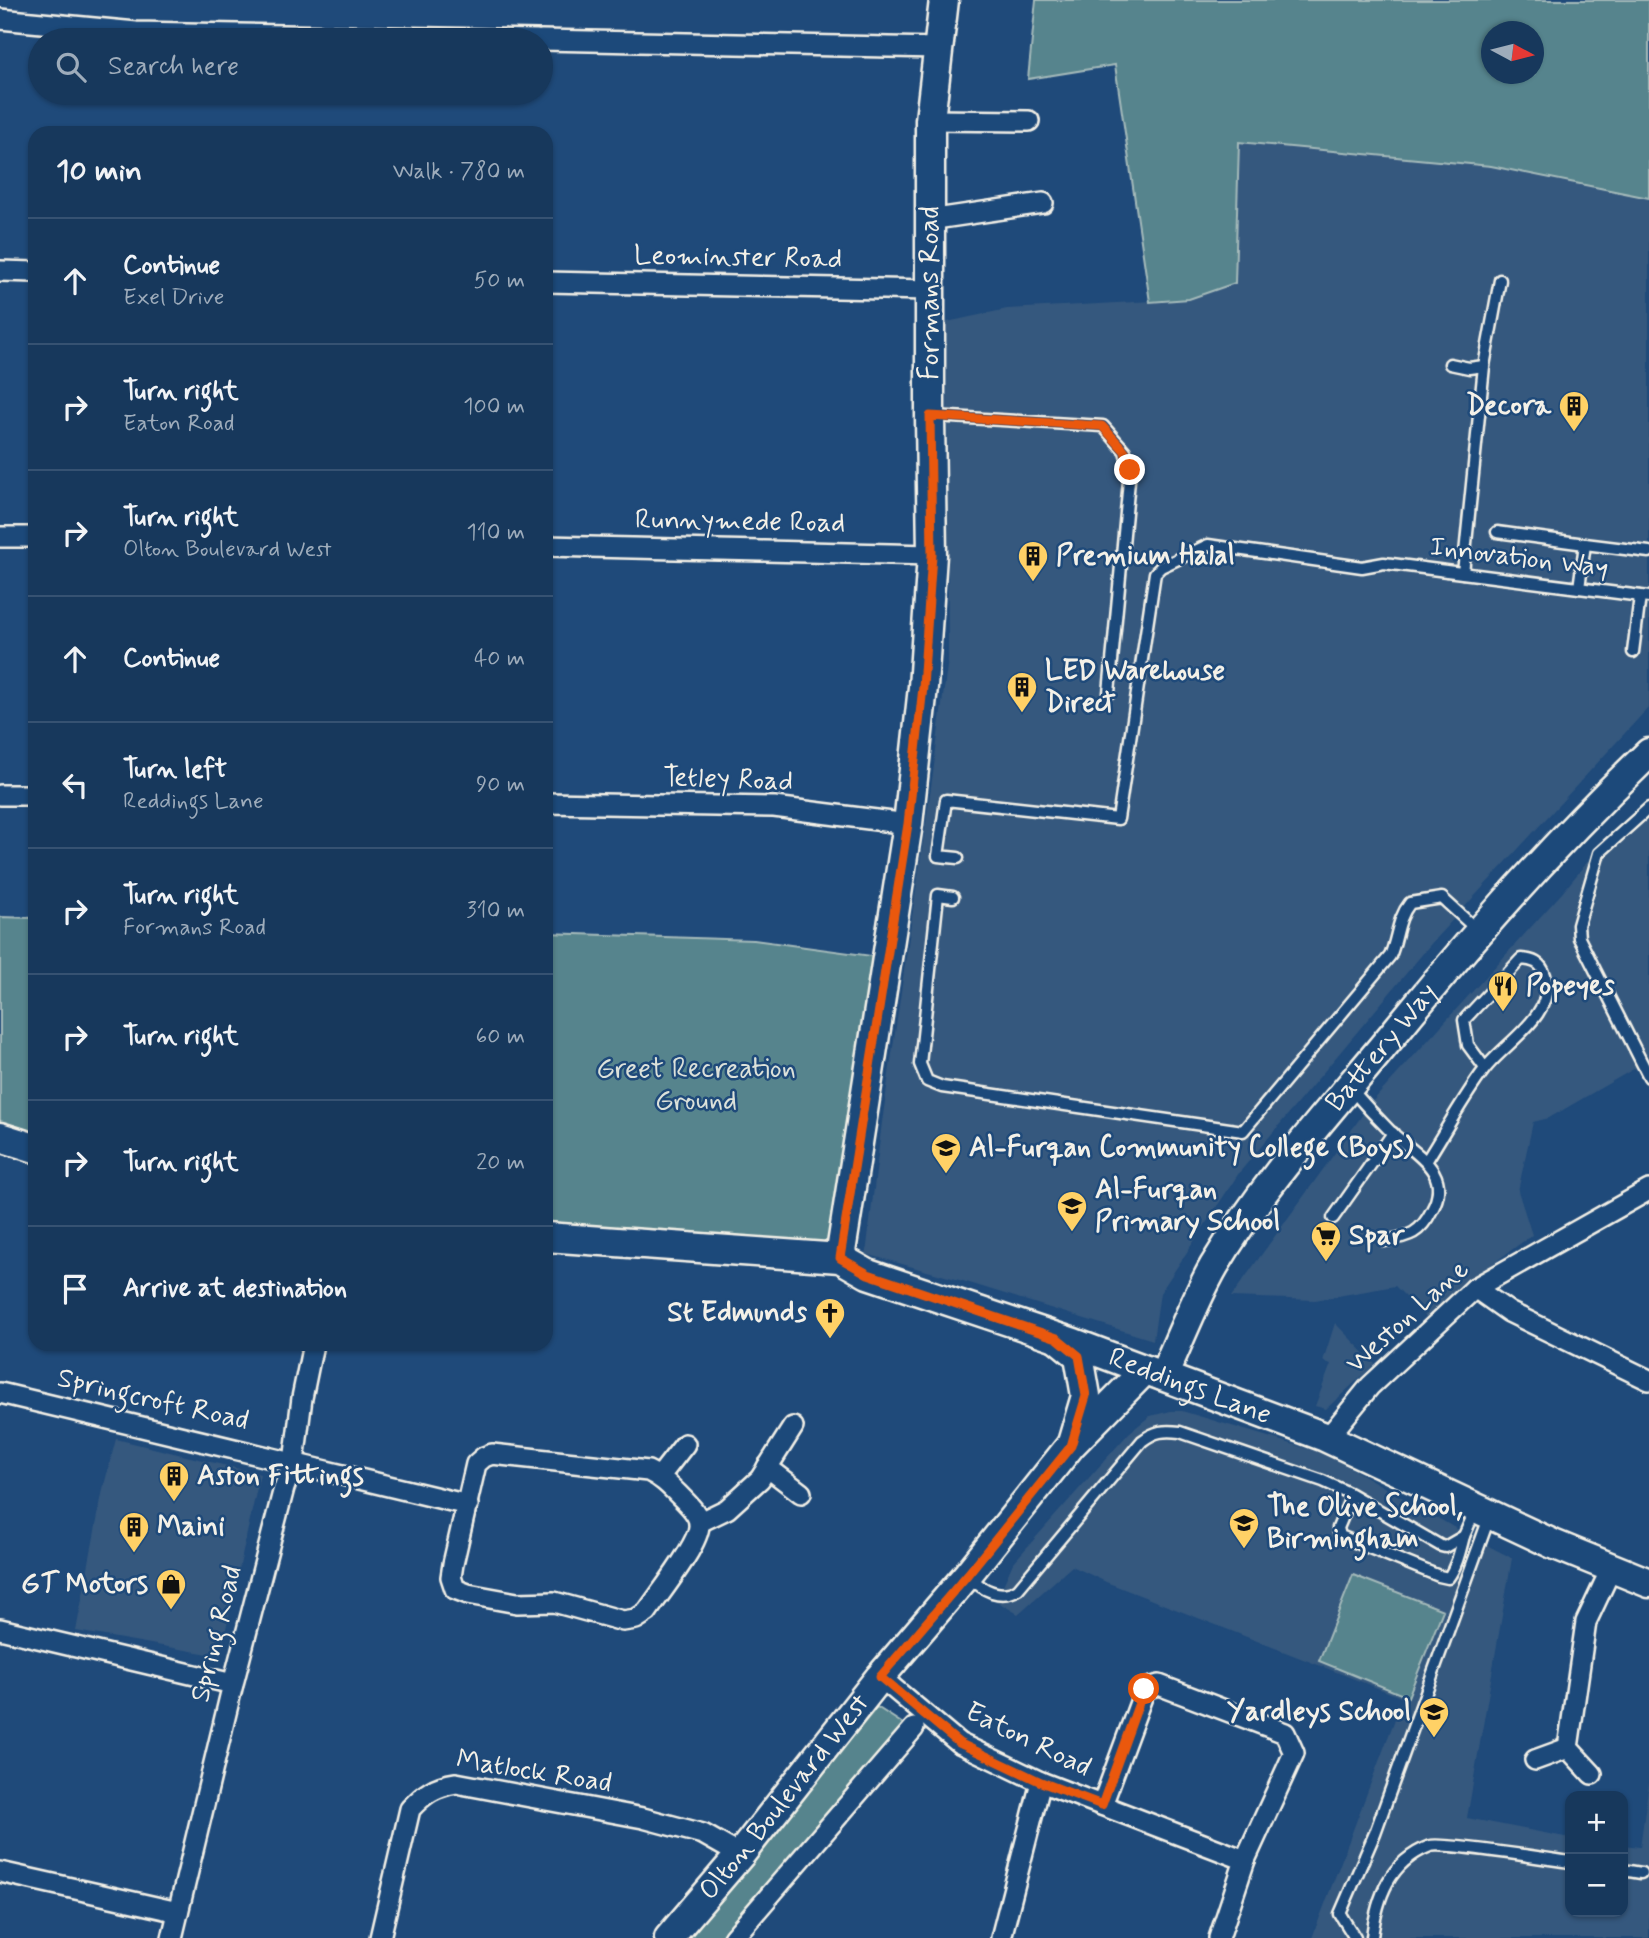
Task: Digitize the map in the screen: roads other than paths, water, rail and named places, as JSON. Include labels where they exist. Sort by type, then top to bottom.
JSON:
[{"type":"street","name":"Formans Road","points":[[840,1258],[908,824],[923,687],[932,555],[930,120],[944,0]]},
{"type":"street","points":[[0,19],[94,28]]},
{"type":"street","points":[[553,40],[938,48]]},
{"type":"street","points":[[930,120],[1029,121]]},
{"type":"street","points":[[929,220],[1043,203]]},
{"type":"street","points":[[0,271],[28,272]]},
{"type":"street","name":"Leominster Road","points":[[553,282],[929,290]]},
{"type":"street","points":[[0,537],[28,537]]},
{"type":"street","name":"Runnymede Road","points":[[553,546],[932,555]]},
{"type":"street","name":"Battery Way","points":[[1154,1373],[1213,1267],[1265,1188],[1478,931],[1602,798],[1649,753]]},
{"type":"street","points":[[0,795],[28,795]]},
{"type":"street","name":"Tetley Road","points":[[553,803],[774,807],[908,824]]},
{"type":"street","points":[[0,1137],[28,1146]]},
{"type":"street","name":"Weston Lane","points":[[1325,1437],[1335,1429],[1370,1386],[1475,1288],[1649,1190]]},
{"type":"street","name":"Reddings Lane","points":[[553,1238],[840,1258],[868,1274],[1057,1338],[1325,1437],[1553,1544],[1649,1583]]},
{"type":"street","points":[[1475,1288],[1509,1312],[1649,1380]]},
{"type":"street","points":[[1057,1338],[1079,1356],[1086,1396],[1071,1446]]},
{"type":"street","name":"Spring Road","points":[[172,1938],[233,1684],[284,1488],[294,1462],[302,1398],[312,1351]]},
{"type":"street","name":"Olton Boulevard West","points":[[668,1938],[740,1855],[880,1677],[968,1574],[1071,1446],[1154,1373]]},
{"type":"street","name":"Springcroft Road","points":[[0,1393],[468,1505]]},
{"type":"street","points":[[700,1522],[727,1510],[760,1479],[793,1427]]},
{"type":"street","points":[[660,1476],[685,1444]]},
{"type":"street","points":[[492,1454],[648,1471],[660,1476],[691,1507],[700,1522],[698,1534],[692,1548],[647,1612],[636,1619],[624,1621],[554,1602],[517,1602],[468,1594],[456,1589],[451,1577],[476,1464],[492,1454]]},
{"type":"street","points":[[767,1466],[801,1493]]},
{"type":"street","points":[[1568,1748],[1587,1622],[1612,1567]]},
{"type":"street","points":[[0,1629],[233,1684]]},
{"type":"street","name":"Eaton Road","points":[[880,1677],[959,1743],[1041,1782],[1245,1860]]},
{"type":"street","points":[[1102,1805],[1144,1689],[1159,1685],[1285,1733],[1294,1753],[1245,1860],[1219,1938]]},
{"type":"street","points":[[733,1938],[914,1728]]},
{"type":"street","points":[[1535,1760],[1568,1748]]},
{"type":"street","points":[[1568,1748],[1592,1774]]},
{"type":"street","points":[[1001,1938],[1041,1782]]},
{"type":"street","name":"Matlock Road","points":[[380,1938],[410,1809],[425,1793],[440,1785],[456,1783],[643,1818],[704,1834],[740,1855]]},
{"type":"street","points":[[0,1872],[178,1912]]},
{"type":"lane","points":[[1463,573],[1484,366],[1500,279]]},
{"type":"lane","points":[[1450,364],[1469,368],[1484,366]]},
{"type":"lane","points":[[930,416],[1102,426],[1125,451],[1130,470],[1109,693]]},
{"type":"lane","points":[[1497,532],[1649,552]]},
{"type":"lane","points":[[1579,588],[1585,544]]},
{"type":"lane","name":"Innovation Way","points":[[958,858],[938,856],[946,800],[1118,819],[1155,573],[1161,567],[1208,545],[1362,568],[1384,563],[1644,597]]},
{"type":"lane","points":[[1633,652],[1644,597]]},
{"type":"lane","points":[[1649,808],[1599,853],[1578,925],[1579,938],[1649,1077]]},
{"type":"lane","points":[[953,897],[938,895],[920,1065],[927,1081],[942,1087],[1243,1131],[1391,956],[1397,939],[1398,923],[1410,903],[1443,898],[1478,931]]},
{"type":"lane","points":[[1427,1160],[1485,1068],[1539,1011],[1547,987],[1540,965],[1532,960],[1521,959],[1464,1020],[1468,1045],[1485,1068]]},
{"type":"lane","points":[[1348,1086],[1393,1133],[1427,1160],[1439,1186],[1432,1210],[1414,1235],[1385,1241]]},
{"type":"lane","points":[[1333,1218],[1393,1133]]},
{"type":"lane","points":[[968,1574],[979,1587],[993,1592],[1011,1594],[1018,1589],[1142,1441],[1153,1433],[1165,1430],[1180,1432],[1323,1481],[1445,1547],[1464,1536],[1484,1511]]},
{"type":"lane","points":[[1352,1495],[1338,1528],[1340,1536],[1439,1576],[1450,1576],[1464,1536]]},
{"type":"lane","points":[[1484,1511],[1375,1833],[1340,1914],[1356,1938],[1373,1937],[1376,1908],[1384,1884],[1403,1861],[1432,1845],[1565,1861]]},
{"type":"lane","points":[[1628,1871],[1641,1873]]},
{"type":"place","name":"Decora","points":[[1574,433]]},
{"type":"place","name":"Premium Halal","points":[[1033,583]]},
{"type":"place","name":"LED Warehouse Direct","points":[[1022,714]]},
{"type":"place","name":"Popeyes","points":[[1503,1013]]},
{"type":"place","name":"Al-Furqan Community College (Boys)","points":[[946,1175]]},
{"type":"place","name":"Al-Furqan Primary School","points":[[1072,1233]]},
{"type":"place","name":"Spar","points":[[1326,1263]]},
{"type":"place","name":"St Edmunds","points":[[830,1340]]},
{"type":"place","name":"Aston Fittings","points":[[174,1503]]},
{"type":"place","name":"The Olive School, Birmingham","points":[[1244,1550]]},
{"type":"place","name":"Maini","points":[[134,1554]]},
{"type":"place","name":"GT Motors","points":[[171,1611]]},
{"type":"place","name":"Yardleys School","points":[[1434,1739]]},
{"type":"park label","name":"Greet Recreation Ground","points":[[696,1085]]}]
